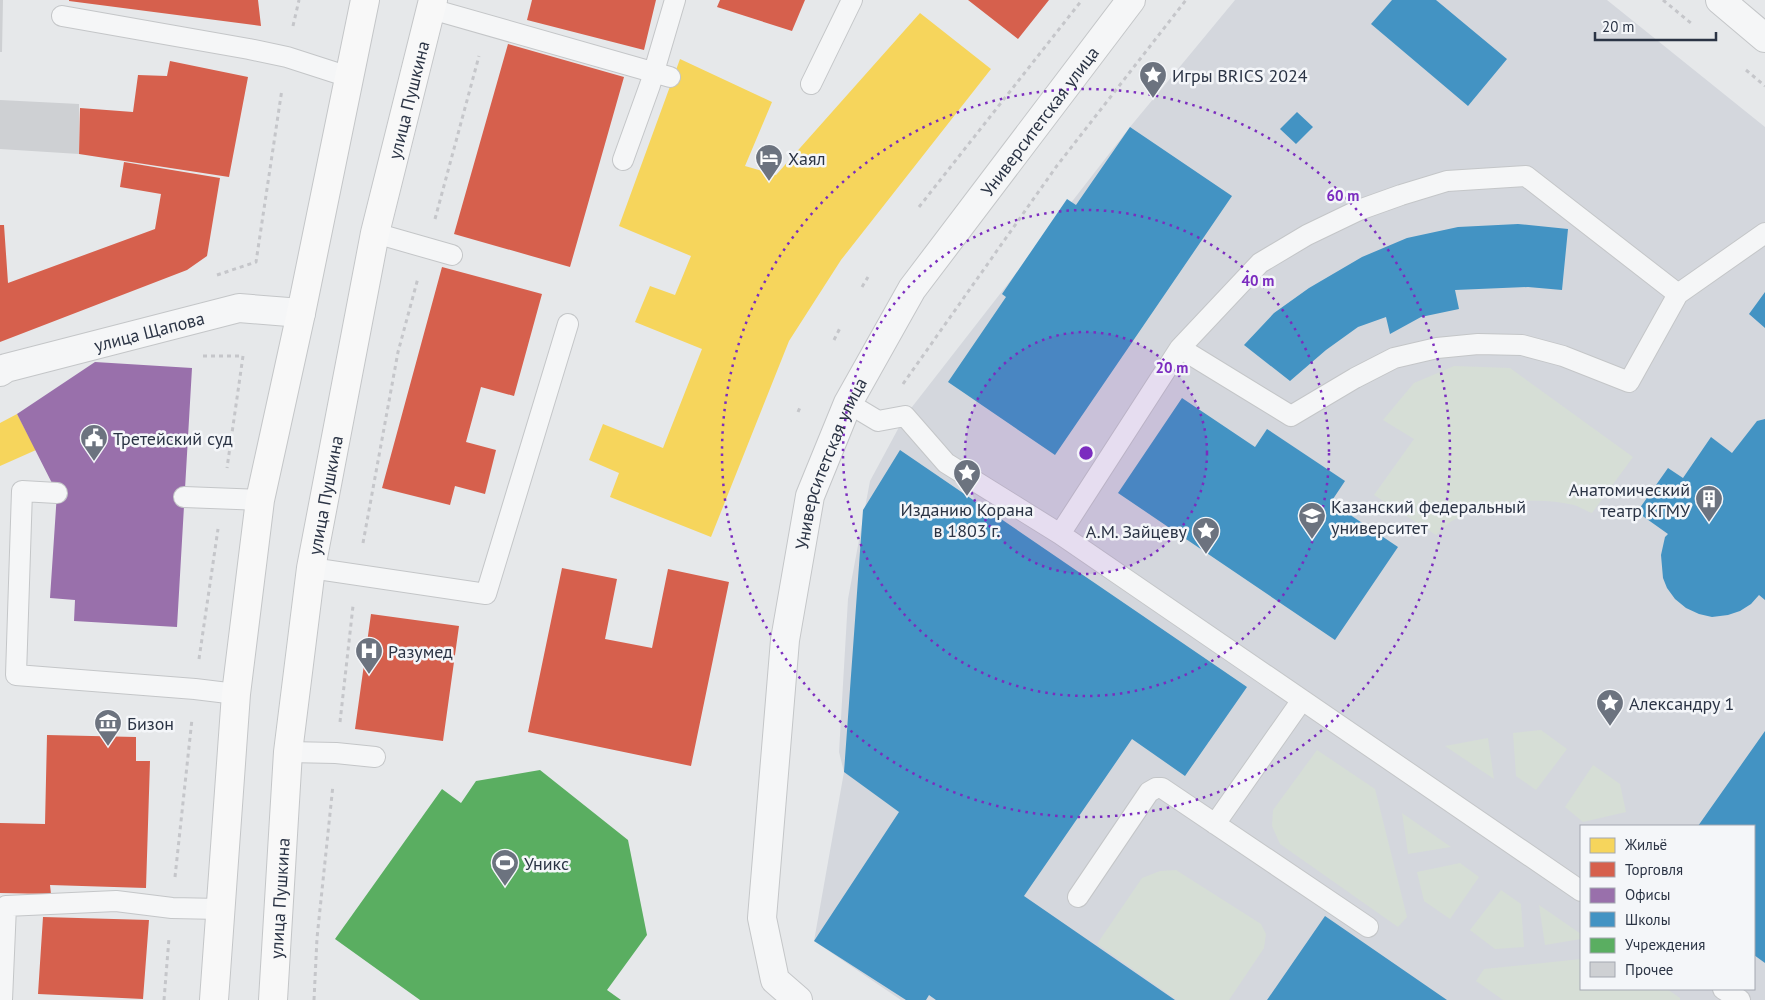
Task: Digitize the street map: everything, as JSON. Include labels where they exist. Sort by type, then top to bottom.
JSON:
[{"type":"main road","points":[[214,1000],[236,694],[260,500],[366,0]]},
{"type":"main road","name":"улица Пушкина","points":[[273,1000],[288,752],[311,568],[375,233],[432,4]]},
{"type":"street","name":"Университетская улица","points":[[798,1000],[775,980],[762,918],[785,640],[810,496],[848,402],[912,288],[1131,0]]},
{"type":"street","points":[[1720,0],[1765,38]]},
{"type":"street","name":"улица Щапова","points":[[0,372],[6,368],[240,308],[300,313]]},
{"type":"lane","points":[[623,160],[650,85],[662,75],[675,0]]},
{"type":"lane","points":[[810,84],[852,0]]},
{"type":"lane","points":[[432,4],[487,25],[662,75]]},
{"type":"lane","points":[[62,16],[286,57],[349,77]]},
{"type":"lane","points":[[1060,534],[1180,348],[1260,263],[1307,235],[1359,210],[1447,180],[1526,176],[1678,294]]},
{"type":"lane","points":[[375,233],[452,255]]},
{"type":"lane","points":[[1180,348],[1291,416],[1355,378],[1394,358],[1437,348],[1478,344],[1522,346],[1563,356],[1630,382],[1678,294],[1765,233]]},
{"type":"lane","points":[[311,568],[486,594],[568,324]]},
{"type":"lane","points":[[848,402],[878,421],[905,416],[946,463],[1060,534],[1580,890]]},
{"type":"lane","points":[[56,493],[22,491],[16,675],[236,694]]},
{"type":"lane","points":[[184,497],[260,500]]},
{"type":"lane","points":[[1215,824],[1302,700]]},
{"type":"lane","points":[[288,752],[336,753],[375,757]]},
{"type":"lane","points":[[1078,897],[1149,792],[1162,788],[1368,927]]},
{"type":"lane","points":[[2,1000],[6,906],[116,900],[172,908],[220,909]]},
{"type":"path","points":[[256,262],[286,57],[299,0]]},
{"type":"path","points":[[919,207],[1082,0]]},
{"type":"path","points":[[878,421],[921,357],[1056,167],[1186,0]]},
{"type":"path","points":[[314,1000],[317,938],[357,575],[398,352],[487,25]]},
{"type":"path","points":[[862,287],[868,277]]},
{"type":"path","points":[[834,340],[840,328]]},
{"type":"path","points":[[798,412],[801,405]]},
{"type":"shaded area","name":"Казанский федеральный университет","points":[[1235,0],[1607,0],[1765,127],[1765,1000],[901,1000],[814,941],[844,772],[839,752],[848,599],[870,481],[905,416],[1130,127]]},
{"type":"shaded area","points":[[1454,366],[1510,368],[1633,457],[1592,513],[1574,505],[1559,502],[1512,502],[1482,508],[1467,514],[1449,523],[1436,535],[1374,495],[1414,439],[1383,420],[1414,383]]},
{"type":"shaded area","points":[[1541,730],[1567,749],[1536,790],[1516,776],[1513,733]]},
{"type":"shaded area","points":[[1488,738],[1494,779],[1445,746]]},
{"type":"shaded area","points":[[1317,750],[1375,789],[1407,917],[1398,927],[1280,844],[1272,826],[1273,810]]},
{"type":"shaded area","points":[[1593,765],[1620,784],[1626,812],[1583,822],[1565,807]]},
{"type":"shaded area","points":[[1402,813],[1451,847],[1408,854]]},
{"type":"shaded area","points":[[1460,863],[1479,877],[1450,919],[1424,901],[1417,872]]},
{"type":"shaded area","points":[[1176,870],[1261,924],[1266,934],[1264,948],[1229,1000],[1177,1000],[1097,944],[1142,878],[1160,871]]},
{"type":"shaded area","points":[[1501,890],[1521,904],[1524,947],[1495,949],[1470,930]]},
{"type":"shaded area","points":[[1539,905],[1580,933],[1580,939],[1545,945]]},
{"type":"shaded area","points":[[1580,959],[1580,990],[1668,990],[1680,998],[1680,1000],[1503,1000],[1476,981],[1484,969]]},
{"type":"building: Жильё","name":"Хаял","points":[[920,13],[991,69],[841,260],[789,341],[711,537],[610,497],[619,473],[589,460],[603,424],[663,448],[702,349],[635,322],[650,286],[675,295],[691,256],[619,226],[680,59],[772,102],[745,166],[776,175]]},
{"type":"building: Жильё","points":[[17,414],[36,450],[0,466],[0,423]]},
{"type":"building: Торговля","points":[[258,0],[261,26],[69,1]]},
{"type":"building: Торговля","points":[[532,0],[656,0],[644,50],[527,20]]},
{"type":"building: Торговля","points":[[720,0],[805,0],[792,31],[717,7]]},
{"type":"building: Торговля","points":[[968,0],[1049,0],[1018,39]]},
{"type":"building: Торговля","points":[[508,44],[624,77],[570,267],[454,234]]},
{"type":"building: Торговля","points":[[170,61],[248,77],[229,177],[79,154],[80,108],[133,112],[138,75],[167,76]]},
{"type":"building: Торговля","points":[[124,162],[220,178],[207,256],[187,270],[0,342],[0,225],[4,225],[8,283],[155,229],[161,194],[120,187]]},
{"type":"building: Торговля","points":[[442,267],[542,294],[514,396],[481,387],[466,442],[496,450],[485,494],[455,486],[450,505],[382,488]]},
{"type":"building: Торговля","points":[[562,568],[617,579],[605,639],[652,648],[668,569],[729,582],[691,766],[528,732]]},
{"type":"building: Торговля","points":[[371,614],[459,626],[443,741],[355,729]]},
{"type":"building: Торговля","points":[[47,735],[136,737],[136,761],[150,761],[146,888],[50,885],[51,894],[0,893],[0,823],[45,824]]},
{"type":"building: Торговля","points":[[43,917],[149,920],[143,999],[38,994]]},
{"type":"building: Офисы","points":[[95,362],[192,368],[177,627],[74,621],[75,600],[50,598],[57,493],[17,414]]},
{"type":"building: Школы","points":[[1392,0],[1436,0],[1507,59],[1468,106],[1371,24]]},
{"type":"building: Школы","points":[[1297,112],[1313,127],[1296,144],[1280,129]]},
{"type":"building: Школы","points":[[1130,127],[1232,196],[1055,455],[948,382],[1006,297],[1002,294],[1067,199],[1076,205]]},
{"type":"building: Школы","points":[[1518,224],[1568,229],[1562,290],[1528,287],[1455,290],[1459,309],[1421,317],[1390,334],[1386,317],[1358,327],[1326,350],[1290,381],[1244,345],[1274,313],[1309,288],[1362,257],[1407,238],[1458,227]]},
{"type":"building: Школы","points":[[1765,292],[1765,328],[1749,314]]},
{"type":"building: Школы","points":[[1182,398],[1255,447],[1267,429],[1345,481],[1331,502],[1398,547],[1335,640],[1118,493]]},
{"type":"building: Школы","name":"Анатомический театр КГМУ","points":[[1765,419],[1765,600],[1759,595],[1751,604],[1740,611],[1728,615],[1712,617],[1699,614],[1686,608],[1675,599],[1663,578],[1661,555],[1665,537],[1668,534],[1637,512],[1668,468],[1683,478],[1711,437],[1732,453],[1757,421]]},
{"type":"building: Школы","points":[[900,450],[1247,687],[1185,776],[1132,739],[1024,896],[1175,1000],[936,1000],[929,995],[926,1000],[906,1000],[814,941],[899,812],[844,772],[863,510]]},
{"type":"building: Школы","points":[[1765,731],[1765,963],[1755,956],[1755,825],[1699,825]]},
{"type":"building: Школы","points":[[1325,916],[1447,1000],[1267,1000]]},
{"type":"building: Учреждения","name":"Уникс","points":[[540,770],[628,840],[647,935],[607,990],[621,1000],[420,1000],[335,939],[442,789],[461,803],[476,781]]},
{"type":"building: Прочее","points":[[0,0],[3,0],[2,52],[0,52]]},
{"type":"building: Прочее","points":[[0,100],[79,104],[79,154],[0,149]]},
{"type":"place","name":"Игры BRICS 2024","points":[[1153,99]]},
{"type":"place","name":"Хаял","points":[[769,182]]},
{"type":"place","name":"Третейский суд","points":[[94,462]]},
{"type":"place","name":"Изданию Корана в 1803 г.","points":[[967,497]]},
{"type":"place","name":"Анатомический театр КГМУ","points":[[1709,523]]},
{"type":"place","name":"Казанский федеральный университет","points":[[1312,540]]},
{"type":"place","name":"А.М. Зайцеву","points":[[1206,555]]},
{"type":"place","name":"Разумед","points":[[369,675]]},
{"type":"place","name":"Александру 1","points":[[1610,727]]},
{"type":"place","name":"Бизон","points":[[108,747]]},
{"type":"place","name":"Уникс","points":[[505,887]]}]
